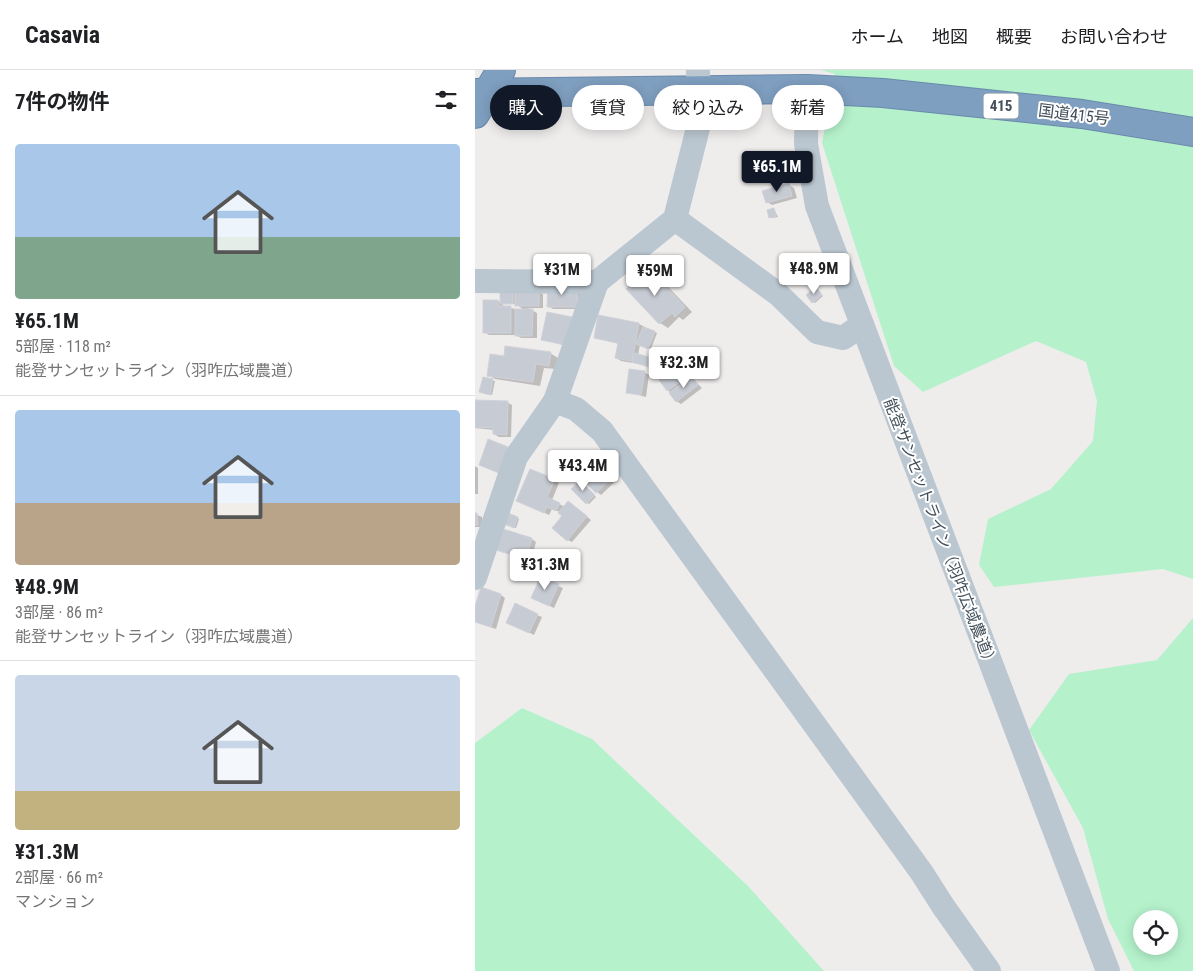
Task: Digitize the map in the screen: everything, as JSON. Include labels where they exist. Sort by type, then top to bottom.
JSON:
[{"type":"highway","points":[[479,100],[501,70]]},
{"type":"highway","name":"国道415号","points":[[479,100],[698,81],[772,86]]},
{"type":"highway","name":"国道415号","points":[[844,91],[883,93],[1082,114],[1193,132]]},
{"type":"street","points":[[475,578],[479,557],[516,457],[555,401],[597,282],[675,218],[699,124],[698,81]]},
{"type":"street","name":"能登サンセットライン（羽咋広域農道）","points":[[806,130],[806,144],[817,206],[1108,971]]},
{"type":"street","points":[[675,218],[778,294],[817,332],[843,338],[862,325]]},
{"type":"street","points":[[475,281],[597,282]]},
{"type":"street","points":[[555,401],[576,408],[602,431],[917,866],[989,971]]},
{"type":"green space","points":[[821,70],[1193,70],[1193,579],[1163,569],[994,587],[979,565],[988,519],[1051,489],[1093,441],[1097,401],[1086,362],[1036,341],[923,392],[894,366],[822,143],[824,130],[844,130],[844,85],[833,85],[835,74]]},
{"type":"green space","points":[[1193,618],[1193,971],[1134,971],[1108,919],[1083,828],[1029,730],[1069,674],[1157,660]]},
{"type":"green space","points":[[522,708],[592,739],[748,886],[824,971],[475,971],[475,743]]},
{"type":"building","points":[[772,152],[778,165],[764,172],[758,158]]},
{"type":"building","points":[[789,183],[792,196],[766,203],[762,191]]},
{"type":"building","points":[[774,208],[776,216],[769,218],[767,210]]},
{"type":"building","points":[[649,268],[685,307],[675,317],[672,313],[659,324],[626,289]]},
{"type":"building","points":[[548,285],[578,286],[577,307],[547,307]]},
{"type":"building","points":[[816,287],[822,295],[812,303],[806,295]]},
{"type":"building","points":[[500,290],[513,290],[513,304],[500,304]]},
{"type":"building","points":[[515,290],[539,290],[539,306],[515,306]]},
{"type":"building","points":[[483,300],[498,300],[498,306],[511,306],[511,333],[483,333]]},
{"type":"building","points":[[515,309],[533,309],[532,336],[515,336]]},
{"type":"building","points":[[547,312],[572,317],[566,345],[541,340]]},
{"type":"building","points":[[598,315],[639,323],[632,361],[615,358],[618,343],[594,338]]},
{"type":"building","points":[[643,327],[655,331],[648,349],[636,344]]},
{"type":"building","points":[[505,346],[551,352],[549,366],[536,364],[533,382],[487,376],[490,354],[504,356]]},
{"type":"building","points":[[635,353],[652,358],[649,367],[632,362]]},
{"type":"building","points":[[686,355],[697,370],[667,391],[659,380],[669,372],[667,370]]},
{"type":"building","points":[[629,369],[645,371],[641,395],[626,393]]},
{"type":"building","points":[[692,376],[698,385],[676,402],[669,393]]},
{"type":"building","points":[[483,377],[493,379],[490,395],[479,392]]},
{"type":"building","points":[[475,400],[508,401],[507,435],[493,434],[493,428],[475,427]]},
{"type":"building","points":[[488,439],[508,447],[499,473],[479,465]]},
{"type":"building","points":[[601,458],[616,474],[596,493],[580,477]]},
{"type":"building","points":[[530,469],[555,479],[547,497],[560,503],[556,511],[547,507],[544,513],[516,501]]},
{"type":"building","points":[[580,481],[595,495],[586,504],[571,489]]},
{"type":"building","points":[[568,501],[587,516],[567,541],[552,528],[562,516],[558,513]]},
{"type":"building","points":[[503,511],[518,517],[514,528],[499,522]]},
{"type":"building","points":[[475,513],[477,513],[478,525],[475,525]]},
{"type":"building","points":[[503,529],[532,538],[526,559],[496,550]]},
{"type":"building","points":[[541,576],[559,584],[549,606],[531,598]]},
{"type":"building","points":[[481,587],[501,594],[491,627],[475,622],[475,606]]},
{"type":"building","points":[[515,603],[538,614],[529,633],[506,623]]}]
